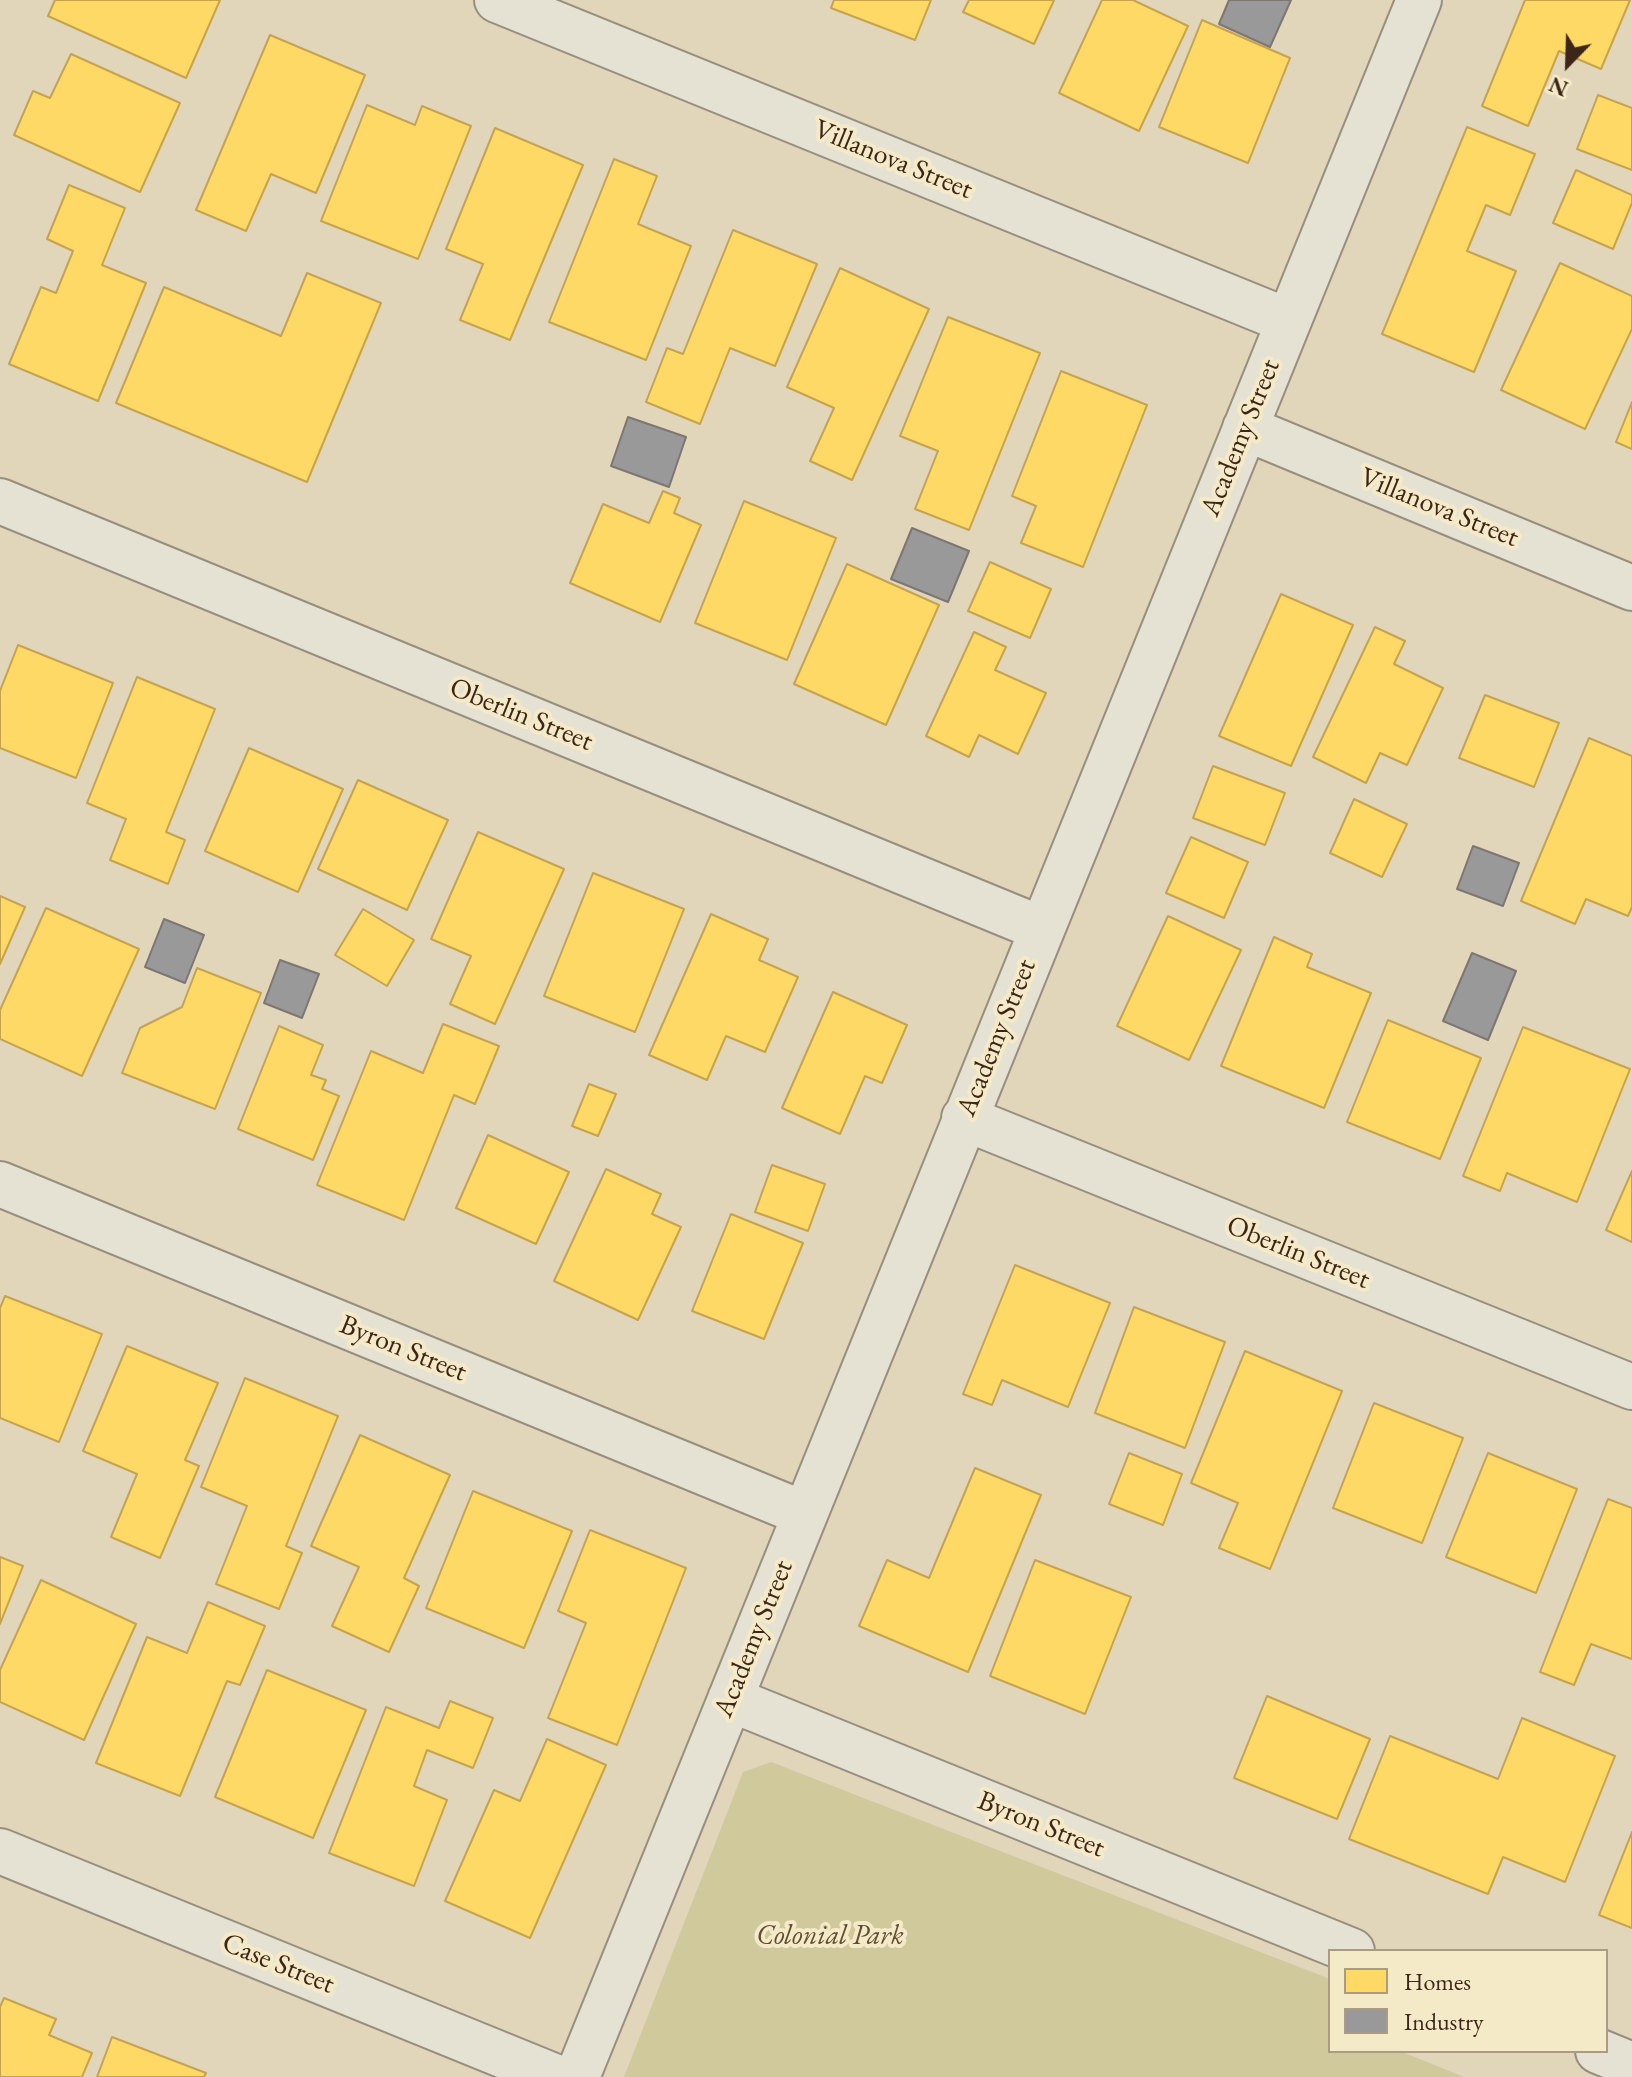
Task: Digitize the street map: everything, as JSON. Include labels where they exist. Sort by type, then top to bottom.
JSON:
[{"type":"street","name":"Villanova Street","points":[[497,0],[1288,321]]},
{"type":"street","name":"Academy Street","points":[[577,2077],[1419,0]]},
{"type":"street","name":"Villanova Street","points":[[1245,428],[1632,588]]},
{"type":"street","name":"Oberlin Street","points":[[0,501],[1042,929]]},
{"type":"street","name":"Oberlin Street","points":[[964,1118],[1632,1387]]},
{"type":"street","name":"Byron Street","points":[[0,1184],[805,1514]]},
{"type":"street","name":"Byron Street","points":[[730,1699],[1347,1949]]},
{"type":"street","name":"Case Street","points":[[0,1851],[556,2077]]},
{"type":"street","points":[[1603,2053],[1632,2065]]},
{"type":"green space","name":"Colonial Park","points":[[771,1762],[1328,1978],[1328,2053],[1405,2053],[1464,2077],[624,2077],[743,1772]]},
{"type":"building: Homes","points":[[55,0],[220,0],[186,78],[48,16]]},
{"type":"building: Homes","points":[[834,0],[931,0],[915,40],[831,8]]},
{"type":"building: Homes","points":[[969,0],[1054,0],[1034,44],[963,12]]},
{"type":"building: Homes","points":[[1102,0],[1133,0],[1188,26],[1139,131],[1059,93]]},
{"type":"building: Homes","points":[[1525,0],[1630,0],[1601,69],[1559,51],[1528,126],[1482,106]]},
{"type":"building: Homes","points":[[1202,20],[1290,58],[1248,163],[1159,127]]},
{"type":"building: Homes","points":[[270,35],[365,75],[316,193],[271,174],[246,231],[196,210]]},
{"type":"building: Homes","points":[[71,54],[180,103],[140,192],[14,135],[33,91],[50,98]]},
{"type":"building: Homes","points":[[1598,95],[1632,108],[1632,170],[1577,149]]},
{"type":"building: Homes","points":[[367,105],[415,125],[422,106],[471,126],[418,259],[321,221]]},
{"type":"building: Homes","points":[[1467,127],[1535,154],[1510,215],[1486,205],[1467,251],[1516,271],[1474,372],[1382,334]]},
{"type":"building: Homes","points":[[495,128],[583,165],[510,340],[460,320],[483,264],[446,249]]},
{"type":"building: Homes","points":[[614,159],[657,176],[638,224],[691,246],[646,360],[549,322]]},
{"type":"building: Homes","points":[[1576,170],[1632,195],[1632,203],[1613,249],[1553,223]]},
{"type":"building: Homes","points":[[69,185],[125,208],[102,265],[146,283],[98,401],[9,364],[41,287],[56,293],[73,251],[47,239]]},
{"type":"building: Homes","points":[[733,230],[817,264],[775,366],[730,348],[700,424],[646,402],[667,348],[683,354]]},
{"type":"building: Homes","points":[[1560,263],[1632,296],[1632,329],[1585,429],[1501,390]]},
{"type":"building: Homes","points":[[840,268],[929,309],[852,480],[810,461],[834,408],[787,387]]},
{"type":"building: Homes","points":[[307,273],[381,303],[307,482],[116,403],[164,287],[281,336]]},
{"type":"building: Homes","points":[[948,317],[1040,353],[969,530],[915,509],[938,451],[900,436]]},
{"type":"building: Homes","points":[[1061,371],[1147,405],[1083,567],[1021,543],[1036,506],[1012,496]]},
{"type":"building: Homes","points":[[1632,402],[1632,449],[1616,442]]},
{"type":"building: Homes","points":[[663,491],[680,498],[674,513],[701,525],[660,622],[570,583],[603,504],[649,523]]},
{"type":"building: Homes","points":[[744,501],[836,538],[787,660],[695,623]]},
{"type":"building: Homes","points":[[990,562],[1051,589],[1030,638],[968,611]]},
{"type":"building: Homes","points":[[847,564],[939,605],[886,725],[794,684]]},
{"type":"building: Homes","points":[[1281,594],[1353,625],[1291,766],[1219,736]]},
{"type":"building: Homes","points":[[1375,627],[1405,641],[1394,664],[1443,688],[1407,765],[1380,753],[1366,783],[1313,757]]},
{"type":"building: Homes","points":[[974,632],[1006,647],[995,670],[1046,693],[1018,754],[979,735],[969,757],[926,736]]},
{"type":"building: Homes","points":[[18,645],[113,683],[76,778],[0,748],[0,691]]},
{"type":"building: Homes","points":[[137,677],[215,709],[166,832],[185,840],[168,884],[110,860],[126,819],[87,803]]},
{"type":"building: Homes","points":[[1485,695],[1559,723],[1534,787],[1459,758]]},
{"type":"building: Homes","points":[[1589,738],[1632,756],[1632,907],[1628,916],[1586,899],[1575,924],[1521,901]]},
{"type":"building: Homes","points":[[249,748],[343,789],[298,892],[205,851]]},
{"type":"building: Homes","points":[[1213,766],[1285,793],[1265,845],[1193,818]]},
{"type":"building: Homes","points":[[358,780],[448,820],[407,910],[318,869]]},
{"type":"building: Homes","points":[[1354,799],[1407,824],[1382,877],[1330,853]]},
{"type":"building: Homes","points":[[478,832],[564,869],[495,1024],[450,1004],[471,956],[431,939]]},
{"type":"building: Homes","points":[[1191,837],[1248,862],[1224,918],[1166,893]]},
{"type":"building: Homes","points":[[593,873],[684,909],[635,1032],[544,996]]},
{"type":"building: Homes","points":[[0,896],[25,907],[0,964]]},
{"type":"building: Homes","points":[[46,908],[139,949],[82,1076],[0,1039],[0,1010]]},
{"type":"building: Homes","points":[[363,909],[414,940],[387,986],[335,955]]},
{"type":"building: Homes","points":[[711,914],[768,939],[759,960],[798,977],[765,1052],[726,1036],[707,1080],[649,1055]]},
{"type":"building: Homes","points":[[1168,916],[1241,950],[1189,1060],[1117,1026]]},
{"type":"building: Homes","points":[[1274,937],[1312,954],[1307,967],[1371,993],[1324,1108],[1221,1066]]},
{"type":"building: Homes","points":[[197,968],[261,993],[215,1109],[122,1073],[140,1028],[182,1007]]},
{"type":"building: Homes","points":[[833,992],[907,1025],[882,1083],[865,1076],[840,1134],[782,1108]]},
{"type":"building: Homes","points":[[1388,1020],[1481,1058],[1440,1159],[1347,1122]]},
{"type":"building: Homes","points":[[443,1024],[499,1046],[475,1104],[454,1095],[404,1220],[317,1185],[371,1051],[423,1073]]},
{"type":"building: Homes","points":[[279,1026],[323,1045],[311,1075],[326,1080],[322,1089],[339,1096],[313,1160],[238,1129]]},
{"type":"building: Homes","points":[[1523,1027],[1630,1069],[1577,1202],[1507,1173],[1500,1191],[1463,1176]]},
{"type":"building: Homes","points":[[589,1084],[616,1094],[598,1136],[572,1126]]},
{"type":"building: Homes","points":[[488,1135],[569,1172],[536,1244],[456,1208]]},
{"type":"building: Homes","points":[[772,1165],[825,1184],[808,1231],[755,1212]]},
{"type":"building: Homes","points":[[606,1169],[661,1194],[652,1214],[681,1227],[638,1320],[554,1281]]},
{"type":"building: Homes","points":[[1632,1171],[1632,1242],[1606,1230]]},
{"type":"building: Homes","points":[[731,1214],[803,1243],[764,1339],[692,1311]]},
{"type":"building: Homes","points":[[1015,1265],[1110,1303],[1068,1407],[1002,1380],[992,1405],[963,1394]]},
{"type":"building: Homes","points":[[5,1296],[102,1334],[59,1442],[0,1418],[0,1308]]},
{"type":"building: Homes","points":[[1134,1307],[1225,1342],[1185,1448],[1095,1413]]},
{"type":"building: Homes","points":[[127,1346],[218,1383],[185,1460],[199,1466],[160,1558],[111,1537],[137,1474],[83,1451]]},
{"type":"building: Homes","points":[[1245,1351],[1342,1391],[1270,1569],[1219,1548],[1238,1503],[1191,1483]]},
{"type":"building: Homes","points":[[245,1378],[338,1416],[286,1546],[302,1553],[279,1609],[216,1584],[247,1506],[201,1487]]},
{"type":"building: Homes","points":[[1374,1403],[1463,1438],[1422,1543],[1333,1508]]},
{"type":"building: Homes","points":[[360,1435],[450,1475],[404,1578],[419,1586],[389,1652],[332,1626],[359,1567],[311,1546]]},
{"type":"building: Homes","points":[[1129,1453],[1182,1474],[1163,1525],[1109,1504]]},
{"type":"building: Homes","points":[[1488,1453],[1577,1489],[1536,1593],[1446,1557]]},
{"type":"building: Homes","points":[[975,1468],[1041,1495],[968,1672],[859,1626],[887,1560],[929,1578]]},
{"type":"building: Homes","points":[[473,1491],[572,1531],[524,1648],[426,1608]]},
{"type":"building: Homes","points":[[1608,1499],[1632,1508],[1632,1659],[1591,1644],[1574,1685],[1540,1672]]},
{"type":"building: Homes","points":[[590,1530],[686,1568],[617,1745],[548,1718],[586,1623],[558,1611]]},
{"type":"building: Homes","points":[[0,1557],[23,1566],[0,1624]]},
{"type":"building: Homes","points":[[1035,1560],[1131,1597],[1085,1714],[990,1676]]},
{"type":"building: Homes","points":[[41,1580],[136,1624],[84,1740],[0,1702],[0,1670]]},
{"type":"building: Homes","points":[[208,1602],[265,1626],[240,1685],[227,1681],[180,1796],[96,1763],[147,1637],[187,1653]]},
{"type":"building: Homes","points":[[267,1670],[366,1710],[313,1838],[215,1797]]},
{"type":"building: Homes","points":[[1267,1696],[1370,1739],[1337,1819],[1234,1778]]},
{"type":"building: Homes","points":[[450,1701],[493,1718],[473,1768],[427,1750],[414,1786],[447,1800],[414,1886],[329,1853],[386,1707],[439,1728]]},
{"type":"building: Homes","points":[[1522,1718],[1615,1756],[1565,1882],[1503,1857],[1488,1894],[1349,1839],[1390,1736],[1498,1779]]},
{"type":"building: Homes","points":[[547,1739],[606,1765],[530,1938],[445,1901],[494,1790],[520,1801]]},
{"type":"building: Homes","points":[[1632,1832],[1632,1928],[1599,1915]]},
{"type":"building: Homes","points":[[4,1998],[56,2019],[49,2035],[92,2053],[82,2077],[0,2077],[0,2007]]},
{"type":"building: Homes","points":[[112,2037],[206,2073],[204,2077],[97,2077]]},
{"type":"building: Industry","points":[[1229,0],[1291,0],[1270,47],[1219,24]]},
{"type":"building: Industry","points":[[628,417],[686,437],[669,487],[611,466]]},
{"type":"building: Industry","points":[[912,528],[969,551],[948,602],[891,579]]},
{"type":"building: Industry","points":[[1473,846],[1519,863],[1503,906],[1457,889]]},
{"type":"building: Industry","points":[[164,919],[204,935],[185,983],[145,967]]},
{"type":"building: Industry","points":[[1472,953],[1516,971],[1488,1040],[1443,1021]]},
{"type":"building: Industry","points":[[280,960],[319,974],[302,1018],[264,1003]]}]
